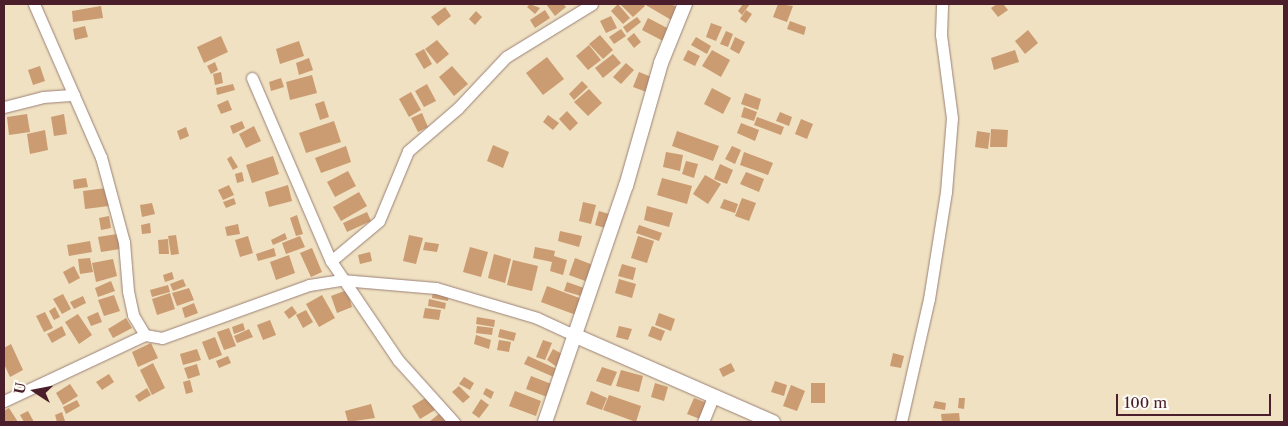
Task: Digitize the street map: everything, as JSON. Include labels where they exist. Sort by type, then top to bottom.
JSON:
[{"type":"street","points":[[34,4],[94,138],[116,205],[124,242],[128,291],[134,315],[145,334]]},
{"type":"street","points":[[331,260],[379,222],[408,151],[458,108],[506,57],[592,4]]},
{"type":"street","points":[[546,422],[631,169],[661,63],[685,4]]},
{"type":"street","points":[[901,422],[937,258],[947,183],[952,118],[941,35],[942,4]]},
{"type":"street","points":[[252,78],[331,260],[342,280],[398,360],[454,422]]},
{"type":"street","points":[[4,107],[43,97],[74,95]]},
{"type":"street","points":[[4,402],[145,334],[162,338],[309,285],[342,280],[417,284],[445,290],[537,318],[773,422]]},
{"type":"street","points":[[703,422],[714,395]]},
{"type":"building","points":[[530,4],[540,8],[535,14],[527,7]]},
{"type":"building","points":[[546,4],[563,4],[566,7],[555,16]]},
{"type":"building","points":[[618,4],[630,18],[623,24],[611,11]]},
{"type":"building","points":[[620,4],[643,4],[645,6],[633,17]]},
{"type":"building","points":[[644,4],[671,4],[680,9],[673,21]]},
{"type":"building","points":[[743,4],[750,4],[742,15],[738,11]]},
{"type":"building","points":[[778,4],[793,6],[787,22],[773,17]]},
{"type":"building","points":[[997,4],[1003,4],[1008,10],[998,17],[991,8]]},
{"type":"building","points":[[101,6],[103,18],[73,22],[72,11]]},
{"type":"building","points":[[445,7],[451,16],[438,26],[431,17]]},
{"type":"building","points":[[545,10],[550,18],[535,28],[530,20]]},
{"type":"building","points":[[746,10],[752,14],[746,23],[740,19]]},
{"type":"building","points":[[476,11],[482,17],[475,25],[469,19]]},
{"type":"building","points":[[611,16],[617,28],[606,33],[600,21]]},
{"type":"building","points":[[637,17],[641,22],[627,33],[623,27]]},
{"type":"building","points":[[648,18],[671,30],[665,42],[642,30]]},
{"type":"building","points":[[790,21],[806,27],[804,35],[787,29]]},
{"type":"building","points":[[711,23],[722,27],[716,41],[706,37]]},
{"type":"building","points":[[85,26],[88,37],[75,40],[73,29]]},
{"type":"building","points":[[621,29],[626,36],[614,44],[609,37]]},
{"type":"building","points":[[1028,30],[1038,43],[1025,54],[1015,41]]},
{"type":"building","points":[[726,31],[733,34],[728,47],[720,44]]},
{"type":"building","points":[[634,33],[641,42],[634,48],[627,39]]},
{"type":"building","points":[[600,35],[613,50],[603,59],[589,44]]},
{"type":"building","points":[[221,36],[228,52],[204,63],[197,47]]},
{"type":"building","points":[[696,37],[711,46],[707,54],[691,45]]},
{"type":"building","points":[[735,37],[745,42],[739,54],[730,49]]},
{"type":"building","points":[[437,40],[449,54],[437,64],[425,49]]},
{"type":"building","points":[[299,41],[304,56],[280,64],[276,49]]},
{"type":"building","points":[[589,45],[601,60],[588,70],[576,56]]},
{"type":"building","points":[[424,49],[432,64],[424,69],[415,54]]},
{"type":"building","points":[[688,50],[700,56],[695,66],[683,60]]},
{"type":"building","points":[[712,50],[730,60],[721,77],[702,66]]},
{"type":"building","points":[[1015,50],[1019,62],[994,70],[991,58]]},
{"type":"building","points":[[613,54],[621,63],[603,78],[595,68]]},
{"type":"building","points":[[547,57],[564,79],[543,95],[526,73]]},
{"type":"building","points":[[309,58],[313,70],[299,75],[296,63]]},
{"type":"building","points":[[215,62],[218,70],[211,74],[207,66]]},
{"type":"building","points":[[626,63],[634,70],[621,84],[613,77]]},
{"type":"building","points":[[40,66],[45,81],[33,85],[28,70]]},
{"type":"building","points":[[452,66],[468,84],[454,96],[439,77]]},
{"type":"building","points":[[221,72],[223,83],[215,85],[213,74]]},
{"type":"building","points":[[639,72],[654,78],[649,93],[633,87]]},
{"type":"building","points":[[312,75],[317,93],[290,100],[286,82]]},
{"type":"building","points":[[281,78],[284,87],[271,91],[269,82]]},
{"type":"building","points":[[582,81],[588,87],[574,100],[569,94]]},
{"type":"building","points":[[233,84],[235,90],[217,95],[216,88]]},
{"type":"building","points":[[427,84],[436,101],[424,107],[415,91]]},
{"type":"building","points":[[712,88],[731,98],[723,114],[704,104]]},
{"type":"building","points":[[589,89],[602,103],[588,116],[574,102]]},
{"type":"building","points":[[411,92],[421,110],[409,117],[399,99]]},
{"type":"building","points":[[745,93],[761,99],[758,110],[741,104]]},
{"type":"building","points":[[228,100],[232,110],[221,114],[217,105]]},
{"type":"building","points":[[324,101],[329,117],[320,120],[315,104]]},
{"type":"building","points":[[744,107],[757,112],[754,121],[741,117]]},
{"type":"building","points":[[567,111],[578,123],[570,131],[559,119]]},
{"type":"building","points":[[780,112],[792,117],[789,126],[776,121]]},
{"type":"building","points":[[422,113],[428,127],[418,132],[411,118]]},
{"type":"building","points":[[27,114],[30,132],[9,135],[7,117]]},
{"type":"building","points":[[64,114],[67,134],[54,136],[51,117]]},
{"type":"building","points":[[548,115],[559,123],[553,130],[543,122]]},
{"type":"building","points":[[757,117],[784,127],[781,135],[754,125]]},
{"type":"building","points":[[801,119],[813,124],[807,139],[795,134]]},
{"type":"building","points":[[242,121],[245,128],[233,134],[230,126]]},
{"type":"building","points":[[334,121],[341,142],[306,153],[299,133]]},
{"type":"building","points":[[741,123],[759,130],[755,141],[737,133]]},
{"type":"building","points":[[254,126],[261,141],[246,148],[239,134]]},
{"type":"building","points":[[186,127],[189,136],[180,140],[177,131]]},
{"type":"building","points":[[991,129],[1008,130],[1007,147],[990,147]]},
{"type":"building","points":[[45,130],[48,150],[30,154],[27,134]]},
{"type":"building","points":[[677,131],[719,146],[713,161],[672,146]]},
{"type":"building","points":[[977,131],[990,133],[988,149],[975,147]]},
{"type":"building","points":[[493,145],[509,152],[503,168],[487,161]]},
{"type":"building","points":[[346,146],[351,162],[321,173],[315,158]]},
{"type":"building","points":[[732,146],[741,150],[735,164],[725,159]]},
{"type":"building","points":[[666,152],[683,155],[680,171],[663,167]]},
{"type":"building","points":[[744,152],[773,163],[768,175],[740,165]]},
{"type":"building","points":[[231,156],[238,167],[233,170],[227,159]]},
{"type":"building","points":[[273,156],[279,174],[252,183],[246,165]]},
{"type":"building","points":[[686,161],[698,164],[694,178],[682,174]]},
{"type":"building","points":[[720,164],[733,170],[727,184],[714,179]]},
{"type":"building","points":[[348,171],[356,186],[335,197],[327,182]]},
{"type":"building","points":[[242,172],[244,181],[237,183],[235,174]]},
{"type":"building","points":[[746,172],[764,179],[759,192],[740,184]]},
{"type":"building","points":[[705,175],[721,184],[708,204],[693,194]]},
{"type":"building","points":[[86,178],[88,187],[74,189],[73,180]]},
{"type":"building","points":[[662,178],[692,186],[687,204],[657,195]]},
{"type":"building","points":[[229,185],[234,195],[223,200],[218,190]]},
{"type":"building","points":[[288,185],[292,201],[269,207],[265,192]]},
{"type":"building","points":[[106,188],[109,206],[85,209],[83,191]]},
{"type":"building","points":[[359,192],[367,206],[341,221],[333,207]]},
{"type":"building","points":[[234,198],[236,204],[226,208],[223,202]]},
{"type":"building","points":[[742,198],[756,203],[749,221],[735,216]]},
{"type":"building","points":[[724,199],[738,204],[735,213],[720,208]]},
{"type":"building","points":[[583,202],[596,205],[591,224],[579,221]]},
{"type":"building","points":[[152,203],[155,214],[142,217],[140,205]]},
{"type":"building","points":[[647,206],[673,213],[669,227],[644,220]]},
{"type":"building","points":[[599,211],[609,214],[605,228],[595,225]]},
{"type":"building","points":[[367,212],[371,221],[347,232],[343,223]]},
{"type":"building","points":[[297,215],[303,234],[296,236],[290,218]]},
{"type":"building","points":[[109,216],[111,228],[101,230],[99,218]]},
{"type":"building","points":[[150,223],[151,233],[142,234],[141,225]]},
{"type":"building","points":[[238,224],[240,234],[227,236],[225,227]]},
{"type":"building","points":[[639,225],[662,233],[659,241],[636,233]]},
{"type":"building","points":[[560,231],[582,236],[579,247],[558,241]]},
{"type":"building","points":[[285,233],[287,239],[273,245],[271,240]]},
{"type":"building","points":[[117,234],[120,249],[101,252],[98,237]]},
{"type":"building","points":[[176,235],[179,254],[171,255],[168,236]]},
{"type":"building","points":[[409,235],[423,238],[416,264],[403,261]]},
{"type":"building","points":[[248,236],[253,253],[240,257],[235,240]]},
{"type":"building","points":[[300,236],[305,247],[286,254],[282,243]]},
{"type":"building","points":[[638,236],[654,241],[647,263],[631,258]]},
{"type":"building","points":[[168,239],[169,254],[159,254],[158,240]]},
{"type":"building","points":[[90,241],[92,252],[69,256],[67,245]]},
{"type":"building","points":[[425,242],[439,244],[437,252],[423,250]]},
{"type":"building","points":[[470,247],[488,252],[481,277],[463,272]]},
{"type":"building","points":[[535,247],[555,251],[554,256],[567,260],[563,275],[550,271],[552,262],[533,258]]},
{"type":"building","points":[[274,248],[276,256],[258,261],[256,254]]},
{"type":"building","points":[[312,248],[322,272],[311,277],[300,253]]},
{"type":"building","points":[[370,252],[372,261],[360,264],[358,255]]},
{"type":"building","points":[[494,254],[511,259],[505,283],[488,278]]},
{"type":"building","points":[[289,255],[295,273],[276,280],[270,262]]},
{"type":"building","points":[[90,258],[93,272],[80,274],[78,259]]},
{"type":"building","points":[[575,258],[593,265],[588,282],[569,275]]},
{"type":"building","points":[[113,259],[117,276],[96,282],[92,263]]},
{"type":"building","points":[[513,260],[538,266],[532,291],[507,285]]},
{"type":"building","points":[[622,264],[636,268],[633,280],[618,276]]},
{"type":"building","points":[[74,266],[80,278],[69,284],[63,272]]},
{"type":"building","points":[[172,272],[174,279],[165,282],[163,275]]},
{"type":"building","points":[[183,279],[186,286],[173,291],[170,284]]},
{"type":"building","points":[[619,279],[636,284],[632,298],[615,293]]},
{"type":"building","points":[[111,281],[115,291],[98,297],[95,288]]},
{"type":"building","points":[[567,282],[584,288],[581,296],[564,291]]},
{"type":"building","points":[[168,285],[170,292],[152,297],[150,290]]},
{"type":"building","points":[[547,286],[582,299],[576,315],[541,302]]},
{"type":"building","points":[[189,288],[194,300],[177,306],[172,293]]},
{"type":"building","points":[[347,290],[352,307],[337,313],[331,296]]},
{"type":"building","points":[[433,291],[449,293],[448,301],[432,298]]},
{"type":"building","points":[[170,293],[175,309],[157,315],[152,299]]},
{"type":"building","points":[[63,294],[71,309],[62,314],[53,299]]},
{"type":"building","points":[[114,295],[120,311],[104,316],[98,300]]},
{"type":"building","points":[[322,295],[335,318],[319,327],[306,304]]},
{"type":"building","points":[[83,296],[86,303],[74,309],[70,302]]},
{"type":"building","points":[[429,299],[446,303],[445,309],[428,306]]},
{"type":"building","points":[[194,303],[198,313],[185,318],[182,308]]},
{"type":"building","points":[[292,306],[297,313],[289,319],[284,312]]},
{"type":"building","points":[[55,307],[60,317],[54,320],[49,311]]},
{"type":"building","points":[[425,308],[441,310],[439,320],[423,318]]},
{"type":"building","points":[[306,310],[313,322],[303,328],[296,315]]},
{"type":"building","points":[[45,312],[53,328],[44,332],[36,316]]},
{"type":"building","points":[[98,312],[102,322],[91,326],[87,317]]},
{"type":"building","points":[[659,313],[675,319],[671,331],[655,325]]},
{"type":"building","points":[[78,314],[92,335],[79,344],[65,322]]},
{"type":"building","points":[[477,317],[495,320],[494,327],[476,324]]},
{"type":"building","points":[[126,318],[132,328],[113,338],[108,329]]},
{"type":"building","points":[[270,320],[276,335],[263,340],[257,325]]},
{"type":"building","points":[[243,323],[245,330],[234,334],[232,327]]},
{"type":"building","points":[[62,326],[66,335],[52,343],[47,334]]},
{"type":"building","points":[[477,326],[493,328],[492,335],[476,333]]},
{"type":"building","points":[[619,326],[632,329],[628,340],[616,337]]},
{"type":"building","points":[[652,326],[665,331],[661,341],[648,336]]},
{"type":"building","points":[[229,328],[236,346],[224,350],[217,332]]},
{"type":"building","points":[[249,329],[253,337],[237,343],[234,336]]},
{"type":"building","points":[[500,329],[516,333],[514,341],[498,337]]},
{"type":"building","points":[[476,335],[491,340],[489,349],[474,344]]},
{"type":"building","points":[[215,337],[222,355],[209,360],[202,342]]},
{"type":"building","points":[[499,340],[511,342],[509,352],[497,350]]},
{"type":"building","points":[[543,340],[552,343],[545,360],[536,357]]},
{"type":"building","points":[[151,343],[158,358],[138,367],[132,352]]},
{"type":"building","points":[[11,344],[23,370],[10,377],[4,364],[4,348]]},
{"type":"building","points":[[197,349],[201,360],[183,365],[180,354]]},
{"type":"building","points":[[553,349],[564,355],[557,367],[547,360]]},
{"type":"building","points":[[893,353],[904,356],[901,368],[890,366]]},
{"type":"building","points":[[228,356],[231,363],[219,368],[216,361]]},
{"type":"building","points":[[528,356],[559,370],[556,378],[524,364]]},
{"type":"building","points":[[153,363],[165,388],[152,395],[140,370]]},
{"type":"building","points":[[731,363],[735,371],[723,377],[719,369]]},
{"type":"building","points":[[197,364],[200,375],[188,379],[184,368]]},
{"type":"building","points":[[602,367],[617,372],[611,386],[596,381]]},
{"type":"building","points":[[621,370],[643,376],[639,392],[616,386]]},
{"type":"building","points":[[109,374],[114,382],[102,390],[96,382]]},
{"type":"building","points":[[531,376],[554,385],[550,398],[526,389]]},
{"type":"building","points":[[464,377],[474,383],[470,390],[459,384]]},
{"type":"building","points":[[190,380],[193,392],[186,394],[183,382]]},
{"type":"building","points":[[775,381],[787,385],[784,396],[771,392]]},
{"type":"building","points":[[655,383],[668,387],[664,401],[651,397]]},
{"type":"building","points":[[811,383],[825,383],[825,403],[811,403]]},
{"type":"building","points":[[70,384],[78,396],[63,405],[56,393]]},
{"type":"building","points":[[791,385],[805,391],[797,411],[783,406]]},
{"type":"building","points":[[459,386],[470,397],[463,403],[452,392]]},
{"type":"building","points":[[147,388],[151,395],[139,402],[135,396]]},
{"type":"building","points":[[486,388],[494,392],[491,399],[483,394]]},
{"type":"building","points":[[515,391],[541,401],[536,416],[509,406]]},
{"type":"building","points":[[591,391],[607,398],[602,410],[586,404]]},
{"type":"building","points":[[609,395],[641,406],[636,422],[603,410]]},
{"type":"building","points":[[427,397],[435,410],[420,419],[412,406]]},
{"type":"building","points":[[694,398],[707,403],[700,419],[687,414]]},
{"type":"building","points":[[959,398],[965,398],[964,409],[958,408]]},
{"type":"building","points":[[481,399],[489,405],[479,418],[472,413]]},
{"type":"building","points":[[77,400],[80,406],[66,414],[63,407]]},
{"type":"building","points":[[935,401],[946,403],[945,410],[933,408]]},
{"type":"building","points":[[371,404],[375,418],[348,422],[345,411]]},
{"type":"building","points":[[9,408],[18,422],[5,422],[4,411]]},
{"type":"building","points":[[28,411],[34,422],[24,422],[20,415]]},
{"type":"building","points":[[62,412],[65,421],[57,422],[55,415]]},
{"type":"building","points":[[440,413],[446,422],[429,422]]},
{"type":"building","points":[[959,413],[960,422],[942,422],[941,414]]}]
